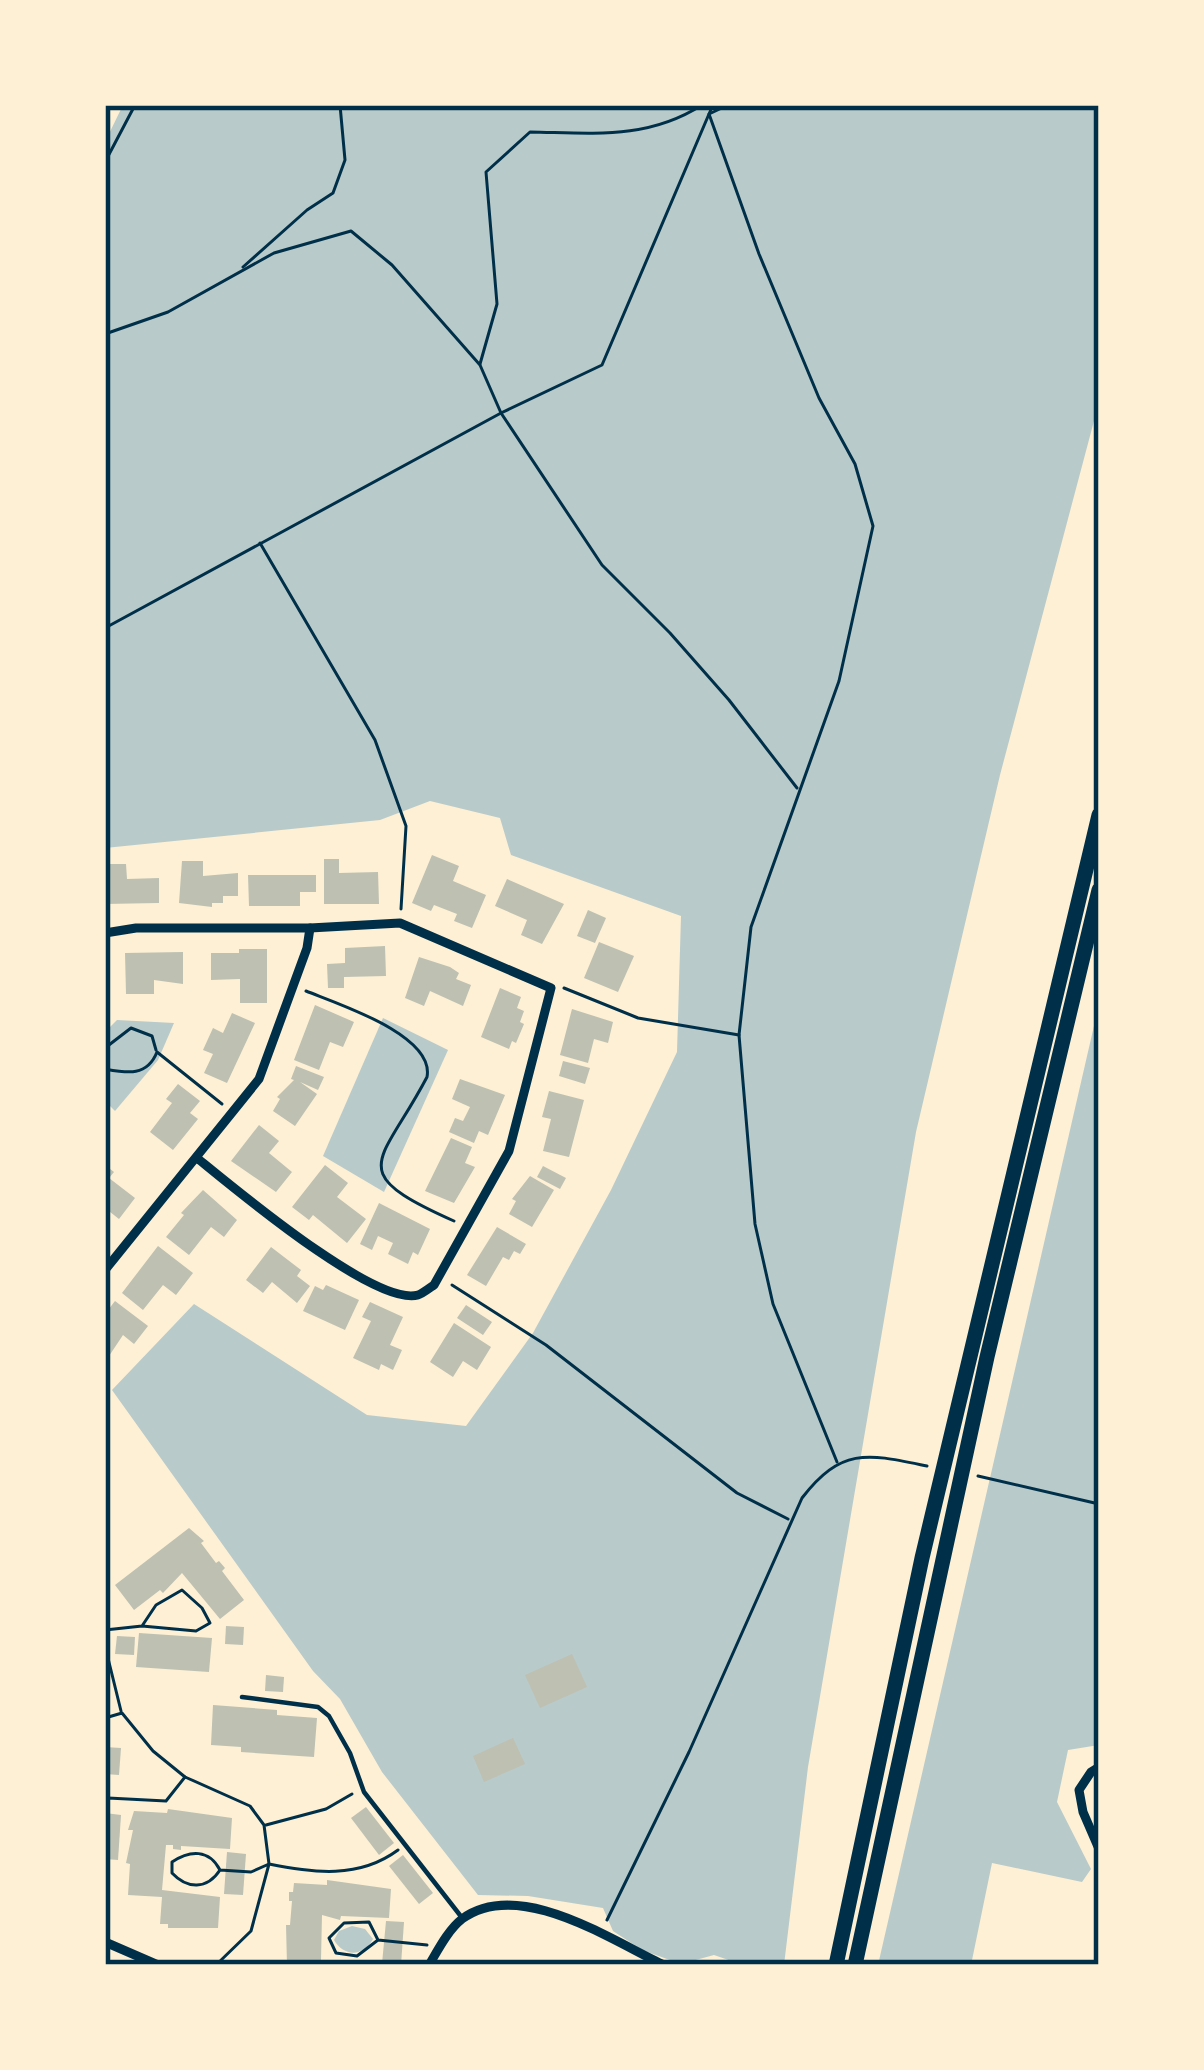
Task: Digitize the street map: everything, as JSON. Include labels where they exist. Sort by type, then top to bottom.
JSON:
[{"type":"highway","points":[[836,1965],[922,1558],[1099,814]]},
{"type":"highway","points":[[855,1965],[987,1357],[1099,890]]},
{"type":"street","points":[[105,933],[136,928],[400,923],[550,988],[509,1151],[439,1277],[420,1295],[404,1296],[328,1260],[197,1158]]},
{"type":"street","points":[[105,1270],[259,1079],[310,928]]},
{"type":"street","points":[[105,1247],[114,1259]]},
{"type":"street","points":[[1099,1767],[1079,1790],[1082,1812],[1099,1849]]},
{"type":"street","points":[[430,1965],[463,1919],[496,1907],[524,1906],[601,1933],[664,1965]]},
{"type":"street","points":[[105,1942],[158,1965]]},
{"type":"lane","points":[[242,1696],[318,1707],[341,1733],[363,1788],[463,1919]]},
{"type":"path","points":[[105,162],[135,105]]},
{"type":"path","points":[[238,272],[333,193],[345,160],[340,105]]},
{"type":"path","points":[[480,365],[497,304],[486,172],[530,133],[620,133],[673,124],[702,105]]},
{"type":"path","points":[[105,628],[501,413],[602,365],[713,105]]},
{"type":"path","points":[[710,114],[726,106],[746,105]]},
{"type":"path","points":[[710,114],[759,254],[819,398],[855,464],[873,526],[839,681],[752,928],[739,1035],[755,1224],[773,1304],[837,1462]]},
{"type":"path","points":[[105,334],[168,312],[274,254],[351,231],[392,265],[480,365],[501,413],[602,565],[700,666],[798,790]]},
{"type":"path","points":[[260,543],[375,740],[406,826],[400,923]]},
{"type":"path","points":[[293,985],[382,1023],[422,1052],[429,1067],[427,1077],[383,1153],[382,1177],[399,1195],[467,1226]]},
{"type":"path","points":[[550,988],[564,987],[638,1018],[739,1035]]},
{"type":"path","points":[[105,1048],[131,1028],[152,1036],[157,1052],[232,1112]]},
{"type":"path","points":[[105,1069],[134,1073],[151,1064],[157,1052]]},
{"type":"path","points":[[439,1277],[546,1345],[736,1493],[790,1519]]},
{"type":"path","points":[[601,1933],[707,1714],[790,1519],[815,1480],[837,1462],[867,1456],[910,1462]]},
{"type":"path","points":[[1004,1482],[1099,1504]]},
{"type":"path","points":[[105,1630],[142,1626],[196,1631],[210,1623],[202,1607],[182,1589],[156,1605],[142,1626]]},
{"type":"path","points":[[105,1646],[122,1713],[153,1751],[185,1777],[250,1807],[264,1826],[269,1864],[251,1931],[216,1965]]},
{"type":"path","points":[[105,1718],[122,1713]]},
{"type":"path","points":[[105,1801],[166,1801],[185,1777]]},
{"type":"path","points":[[264,1826],[326,1809],[363,1788]]},
{"type":"path","points":[[220,1870],[251,1872],[269,1864],[312,1873],[367,1867],[404,1845]]},
{"type":"path","points":[[185,1853],[214,1858],[220,1870],[214,1880],[196,1887],[172,1873],[172,1862],[185,1853]]},
{"type":"path","points":[[378,1940],[369,1922],[344,1923],[328,1937],[336,1953],[357,1956],[378,1940],[441,1946]]},
{"type":"shaded area","points":[[123,105],[1099,105],[1099,402],[1000,775],[916,1132],[808,1767],[784,1965],[743,1965],[714,1955],[681,1964],[642,1950],[613,1931],[603,1908],[528,1896],[478,1895],[382,1772],[340,1699],[313,1671],[112,1390],[194,1304],[367,1415],[466,1426],[533,1333],[611,1190],[677,1052],[681,916],[511,855],[500,818],[430,801],[380,820],[105,848],[105,142]]},
{"type":"shaded area","points":[[1099,1004],[1099,1745],[1068,1750],[1057,1802],[1091,1869],[1082,1882],[992,1863],[971,1965],[878,1965]]},
{"type":"shaded area","points":[[383,1018],[448,1050],[384,1192],[323,1156]]},
{"type":"shaded area","points":[[117,1020],[174,1023],[158,1060],[115,1111],[105,1101],[105,1032]]},
{"type":"shaded area","points":[[352,1926],[365,1929],[373,1939],[354,1953],[334,1940],[339,1931]]},
{"type":"building","points":[[432,855],[459,866],[453,881],[486,895],[472,928],[454,921],[457,914],[412,903]]},
{"type":"building","points":[[324,859],[339,859],[339,873],[378,872],[379,904],[324,904]]},
{"type":"building","points":[[182,861],[203,861],[203,876],[238,873],[238,896],[223,896],[223,903],[212,903],[212,907],[179,903]]},
{"type":"building","points":[[105,864],[126,864],[127,879],[159,878],[159,903],[105,904]]},
{"type":"building","points":[[248,875],[316,875],[316,892],[300,892],[300,906],[249,906]]},
{"type":"building","points":[[507,879],[564,904],[542,944],[521,935],[527,920],[495,906]]},
{"type":"building","points":[[588,910],[606,918],[595,943],[577,936]]},
{"type":"building","points":[[599,942],[634,956],[618,992],[584,978]]},
{"type":"building","points":[[385,946],[386,976],[344,977],[344,988],[328,988],[327,964],[345,963],[345,948]]},
{"type":"building","points":[[239,949],[267,949],[267,1003],[240,1003],[240,979],[211,980],[211,953],[239,953]]},
{"type":"building","points":[[183,952],[183,984],[154,980],[154,994],[126,994],[125,953]]},
{"type":"building","points":[[419,957],[450,967],[459,973],[456,979],[471,985],[463,1006],[430,991],[424,1006],[405,998]]},
{"type":"building","points":[[500,988],[521,997],[517,1008],[524,1011],[520,1022],[524,1024],[509,1049],[481,1037]]},
{"type":"building","points":[[315,1005],[354,1022],[343,1047],[330,1042],[319,1070],[294,1060]]},
{"type":"building","points":[[572,1009],[613,1022],[608,1043],[594,1039],[588,1063],[560,1055]]},
{"type":"building","points":[[232,1013],[255,1023],[227,1083],[204,1073],[213,1054],[203,1050],[213,1028],[223,1033]]},
{"type":"building","points":[[563,1061],[590,1068],[585,1084],[559,1076]]},
{"type":"building","points":[[296,1066],[324,1077],[318,1090],[300,1082],[317,1094],[295,1126],[273,1111],[277,1097],[294,1080]]},
{"type":"building","points":[[460,1079],[505,1095],[488,1135],[479,1131],[474,1143],[449,1132],[455,1118],[463,1121],[470,1107],[452,1099]]},
{"type":"building","points":[[178,1084],[200,1101],[190,1113],[198,1119],[173,1150],[150,1132],[172,1103],[166,1099]]},
{"type":"building","points":[[549,1091],[584,1100],[569,1157],[543,1151],[551,1119],[542,1117]]},
{"type":"building","points":[[259,1125],[279,1141],[269,1153],[292,1172],[276,1192],[231,1161]]},
{"type":"building","points":[[451,1138],[472,1147],[465,1163],[475,1167],[454,1203],[425,1191]]},
{"type":"building","points":[[105,1165],[114,1172],[109,1178],[135,1198],[119,1219],[105,1208]]},
{"type":"building","points":[[325,1165],[348,1183],[337,1197],[366,1219],[347,1243],[313,1215],[309,1220],[292,1207]]},
{"type":"building","points":[[543,1166],[566,1178],[560,1189],[537,1177]]},
{"type":"building","points":[[530,1176],[554,1190],[532,1227],[509,1214],[516,1201],[512,1199]]},
{"type":"building","points":[[203,1190],[237,1220],[224,1237],[211,1227],[189,1255],[166,1237]]},
{"type":"building","points":[[379,1203],[430,1229],[418,1255],[413,1252],[408,1264],[388,1254],[393,1243],[378,1236],[372,1250],[360,1244]]},
{"type":"building","points":[[497,1227],[526,1244],[520,1254],[514,1251],[509,1260],[503,1257],[486,1286],[467,1275]]},
{"type":"building","points":[[158,1246],[193,1273],[176,1295],[163,1285],[143,1310],[122,1293]]},
{"type":"building","points":[[271,1247],[301,1270],[297,1276],[310,1286],[297,1303],[272,1282],[263,1293],[246,1280]]},
{"type":"building","points":[[326,1285],[359,1300],[345,1330],[303,1311],[315,1286],[323,1290]]},
{"type":"building","points":[[115,1301],[148,1326],[134,1344],[123,1335],[105,1362],[105,1314]]},
{"type":"building","points":[[370,1302],[403,1317],[390,1345],[402,1350],[393,1370],[381,1364],[379,1370],[353,1358],[371,1321],[362,1317]]},
{"type":"building","points":[[466,1305],[492,1322],[483,1335],[457,1318]]},
{"type":"building","points":[[454,1323],[491,1347],[477,1370],[463,1361],[453,1377],[430,1362]]},
{"type":"building","points":[[189,1528],[225,1568],[222,1571],[244,1600],[220,1619],[182,1573],[163,1593],[160,1590],[134,1610],[115,1585]]},
{"type":"building","points":[[226,1626],[244,1627],[243,1645],[225,1644]]},
{"type":"building","points":[[139,1633],[212,1638],[209,1672],[136,1667]]},
{"type":"building","points":[[117,1636],[135,1637],[134,1655],[115,1654]]},
{"type":"building","points":[[572,1654],[587,1687],[540,1708],[525,1675]]},
{"type":"building","points":[[266,1675],[284,1677],[283,1692],[265,1691]]},
{"type":"building","points":[[213,1705],[317,1718],[314,1757],[211,1745]]},
{"type":"building","points":[[513,1738],[525,1764],[484,1782],[473,1756]]},
{"type":"building","points":[[105,1747],[121,1748],[119,1775],[105,1774]]},
{"type":"building","points":[[366,1807],[394,1843],[379,1855],[351,1818]]},
{"type":"building","points":[[168,1809],[232,1818],[230,1849],[181,1846],[181,1850],[166,1845],[162,1890],[220,1897],[218,1928],[168,1928],[160,1924],[162,1897],[128,1895],[130,1864],[126,1863],[133,1830],[128,1830],[134,1811],[167,1813]]},
{"type":"building","points":[[105,1813],[121,1815],[118,1860],[105,1859]]},
{"type":"building","points":[[227,1852],[246,1854],[243,1895],[224,1894]]},
{"type":"building","points":[[403,1855],[433,1893],[419,1904],[389,1866]]},
{"type":"building","points":[[327,1880],[391,1889],[389,1918],[341,1916],[340,1920],[322,1915],[321,1960],[344,1965],[287,1965],[289,1892],[294,1883],[327,1885]]},
{"type":"building","points":[[386,1921],[404,1922],[401,1965],[382,1964]]}]
